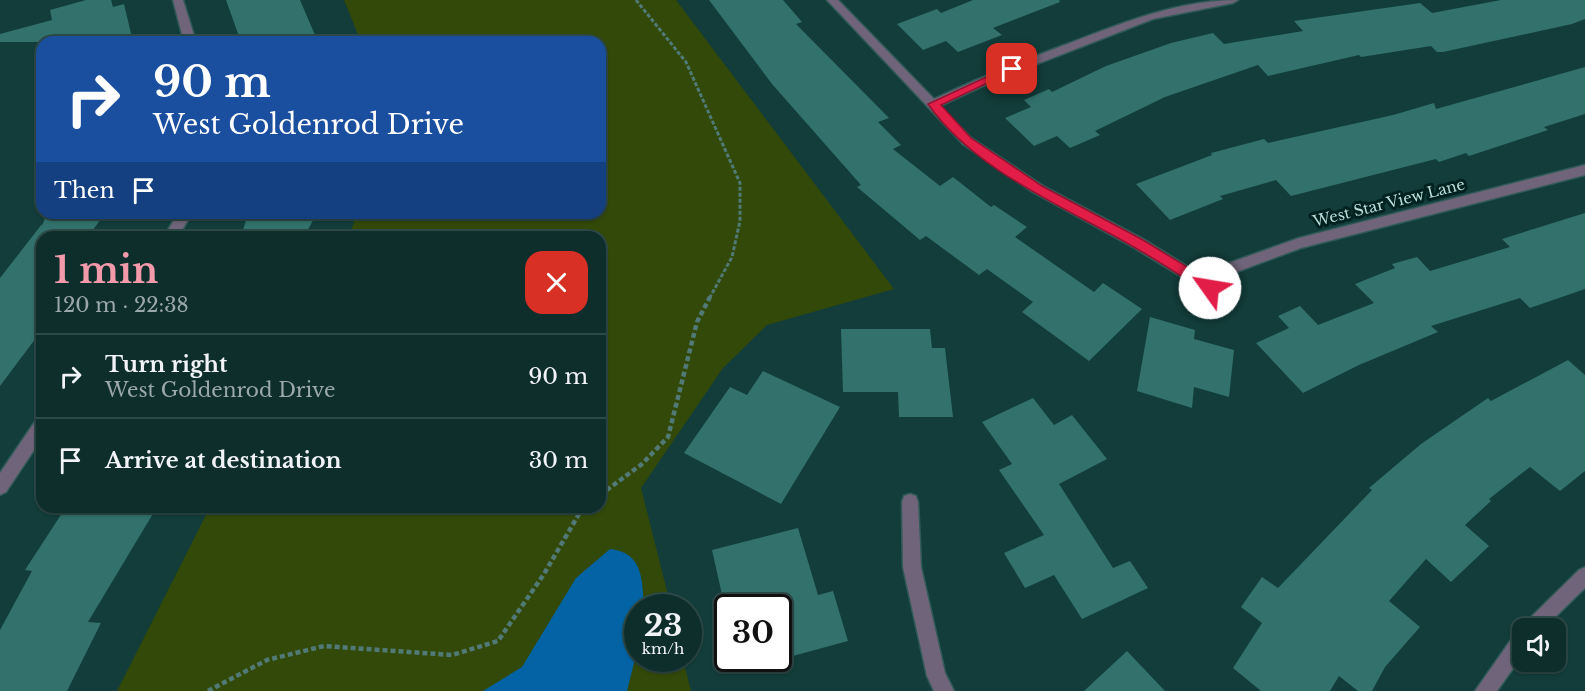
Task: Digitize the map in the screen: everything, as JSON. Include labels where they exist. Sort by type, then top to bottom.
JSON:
[{"type":"street","points":[[178,0],[188,36]]},
{"type":"street","points":[[832,0],[934,104],[992,77],[1150,16],[1233,0]]},
{"type":"street","name":"West Star View Lane","points":[[934,104],[967,141],[1038,189],[1138,243],[1210,288],[1234,267],[1299,243],[1585,170]]},
{"type":"street","points":[[0,488],[36,434]]},
{"type":"street","points":[[910,502],[912,567],[936,676],[945,691]]},
{"type":"street","points":[[1542,618],[1585,576]]},
{"type":"street","points":[[1485,691],[1512,655]]},
{"type":"path","points":[[606,491],[642,464],[668,437],[697,322],[732,257],[740,221],[740,183],[686,62],[636,0]]},
{"type":"path","points":[[208,691],[267,660],[324,646],[452,655],[498,641],[544,574],[580,513]]},
{"type":"green space","points":[[344,0],[676,0],[894,289],[767,325],[723,368],[641,488],[668,594],[624,594],[624,672],[686,672],[691,691],[117,691],[207,513],[606,513],[606,231],[351,231],[355,219],[606,219],[606,36],[359,36]]},
{"type":"water","points":[[610,549],[629,556],[639,570],[643,594],[624,594],[624,672],[632,672],[627,691],[483,691],[522,667],[576,578]]},
{"type":"building","points":[[86,0],[111,0],[113,7],[124,4],[132,36],[36,36],[36,42],[0,42],[0,34],[52,20],[50,10]]},
{"type":"building","points":[[226,0],[300,0],[315,36],[239,36]]},
{"type":"building","points":[[709,0],[783,0],[802,22],[796,24],[889,118],[878,122],[901,145],[893,149],[940,186],[953,177],[991,207],[994,205],[1027,227],[1015,237],[1094,292],[1103,283],[1142,309],[1089,361],[1022,312],[1033,302],[987,269],[979,275],[926,236],[920,240],[857,187],[861,185],[772,84]]},
{"type":"building","points":[[973,0],[1059,0],[1060,2],[993,28],[1002,35],[958,52],[946,41],[923,50],[897,24],[937,9],[941,13]]},
{"type":"building","points":[[1501,0],[1585,0],[1585,19],[1572,24],[1443,52],[1437,52],[1431,46],[1361,57],[1359,55],[1268,76],[1258,65],[1165,97],[1095,131],[1100,135],[1070,148],[1057,136],[1034,146],[1005,118],[1031,107],[1024,100],[1049,89],[1052,92],[1106,66],[1171,43],[1213,33],[1224,44],[1303,31],[1294,21],[1420,3],[1432,13]]},
{"type":"building","points":[[1585,67],[1585,114],[1544,127],[1548,130],[1469,156],[1466,153],[1439,162],[1436,159],[1291,196],[1276,180],[1220,196],[1223,199],[1170,220],[1136,184],[1212,155],[1211,153],[1264,139],[1268,143],[1393,115],[1434,103],[1436,109]]},
{"type":"building","points":[[1585,213],[1585,289],[1530,308],[1520,298],[1431,326],[1438,332],[1359,365],[1303,393],[1256,343],[1289,328],[1278,316],[1300,306],[1318,325],[1374,303],[1355,284],[1395,268],[1392,264],[1417,257],[1430,271],[1510,247],[1502,239]]},
{"type":"building","points":[[45,219],[101,219],[92,231],[37,231],[42,224],[42,226]]},
{"type":"building","points":[[246,219],[314,219],[307,231],[243,231]]},
{"type":"building","points":[[36,232],[36,338],[0,386],[0,278]]},
{"type":"building","points":[[1150,317],[1195,330],[1194,339],[1234,350],[1229,397],[1194,387],[1192,408],[1137,391]]},
{"type":"building","points":[[841,329],[930,329],[932,348],[945,348],[953,417],[899,417],[898,392],[843,392]]},
{"type":"building","points":[[1568,360],[1585,375],[1585,471],[1560,491],[1530,467],[1489,499],[1491,501],[1465,525],[1489,546],[1451,582],[1426,559],[1389,601],[1420,627],[1385,667],[1372,691],[1358,691],[1339,676],[1330,691],[1261,691],[1233,668],[1262,623],[1241,607],[1262,577],[1278,588],[1372,490],[1369,488],[1421,444],[1488,398],[1491,401]]},
{"type":"building","points":[[763,371],[840,407],[781,504],[684,453],[730,387],[747,395]]},
{"type":"building","points":[[1033,398],[1054,425],[1072,415],[1107,459],[1059,484],[1113,568],[1130,561],[1148,588],[1082,619],[1054,575],[1025,588],[1004,553],[1044,535],[999,470],[1012,464],[982,422]]},
{"type":"building","points":[[62,513],[153,513],[88,622],[101,623],[67,691],[0,691],[0,630],[32,571],[25,570]]},
{"type":"building","points":[[798,528],[818,595],[833,591],[848,641],[792,656],[792,594],[722,594],[712,550]]},
{"type":"building","points":[[1127,651],[1165,691],[1084,691]]},
{"type":"route","points":[[1012,69],[934,104],[967,141],[1038,189],[1138,243],[1210,288]]}]
